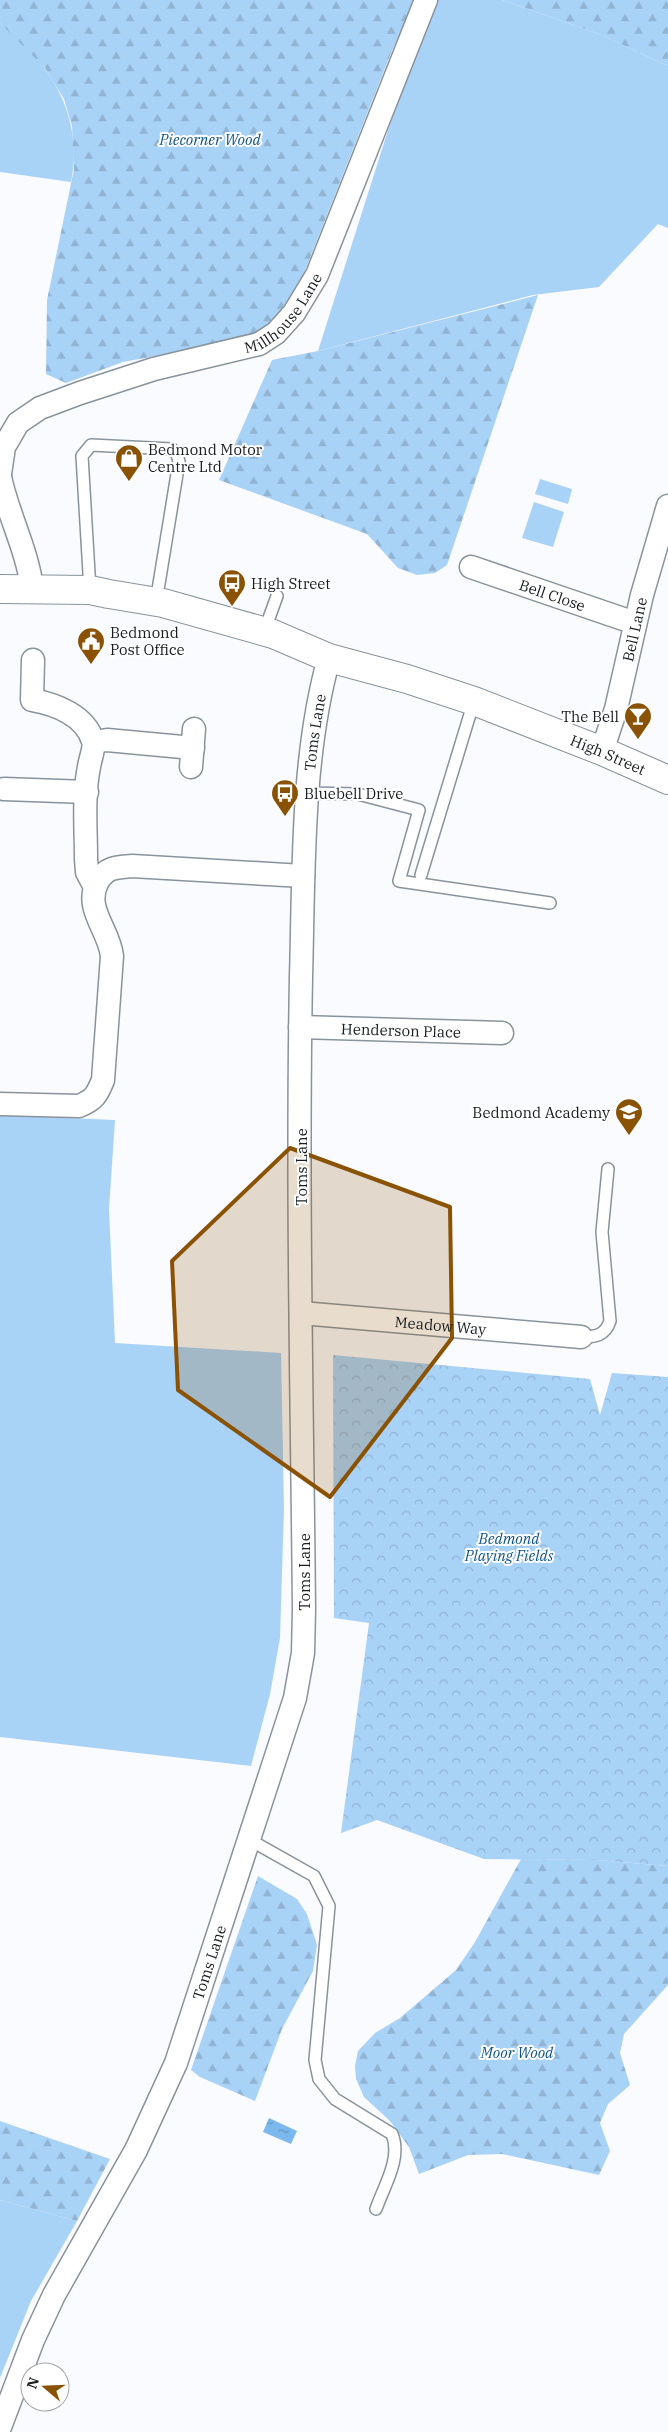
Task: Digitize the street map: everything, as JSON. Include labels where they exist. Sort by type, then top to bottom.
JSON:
[{"type":"street","name":"Millhouse Lane","points":[[32,588],[24,551],[4,498],[0,476],[4,447],[18,423],[40,408],[80,393],[154,369],[259,344],[276,333],[294,313],[317,275],[426,0]]},
{"type":"street","name":"Bell Lane","points":[[602,751],[616,709],[635,623],[668,506]]},
{"type":"street","name":"Bell Close","points":[[471,567],[635,623]]},
{"type":"street","name":"High Street","points":[[0,589],[90,590],[156,602],[264,632],[329,658],[407,679],[474,701],[602,751],[668,780]]},
{"type":"street","name":"Toms Lane","points":[[0,2427],[33,2340],[54,2296],[136,2150],[176,2062],[295,1698],[303,1653],[304,1610],[300,1027],[304,876],[308,793],[315,718],[329,658]]},
{"type":"street","points":[[33,660],[32,700],[48,703],[63,709],[77,718],[94,742],[88,769],[87,872],[95,887]]},
{"type":"street","points":[[94,742],[107,740],[193,748]]},
{"type":"street","points":[[4,789],[87,792]]},
{"type":"street","points":[[0,1104],[79,1106],[91,1101],[98,1091],[103,1080],[112,956],[111,946],[92,905],[95,887],[108,870],[132,866],[304,876]]},
{"type":"street","name":"Henderson Place","points":[[300,1027],[502,1033]]},
{"type":"street","name":"Meadow Way","points":[[301,1313],[581,1337]]},
{"type":"lane","points":[[90,590],[82,456],[90,445],[172,449],[177,454],[179,462],[156,602]]},
{"type":"lane","points":[[264,632],[277,596]]},
{"type":"lane","points":[[421,875],[474,701]]},
{"type":"lane","points":[[308,793],[358,794],[419,810],[399,881],[550,903]]},
{"type":"lane","points":[[581,1337],[596,1336],[604,1333],[610,1321],[602,1232],[608,1170]]},
{"type":"lane","points":[[250,1840],[314,1876],[330,1906],[315,2060],[319,2079],[330,2094],[392,2134],[396,2144],[396,2155],[376,2209]]},
{"type":"highlighted area","points":[[290,1148],[450,1207],[452,1338],[330,1497],[178,1390],[172,1261]]},
{"type":"green space","name":"Piecorner Wood","points":[[0,0],[415,0],[391,53],[299,286],[269,325],[243,340],[123,362],[66,383],[46,374],[47,300],[74,169],[72,126],[64,99],[45,68],[0,23]]},
{"type":"green space","points":[[437,0],[502,0],[599,34],[668,66],[668,228],[658,224],[599,287],[533,295],[318,351],[390,124]]},
{"type":"green space","points":[[502,0],[668,0],[668,66],[599,34]]},
{"type":"green space","points":[[0,23],[34,55],[60,93],[68,113],[73,135],[74,158],[71,182],[0,172]]},
{"type":"green space","points":[[538,295],[447,565],[435,573],[417,575],[398,568],[367,534],[219,480],[272,360],[318,351]]},
{"type":"green space","points":[[540,479],[572,489],[568,504],[535,494]]},
{"type":"green space","points":[[534,502],[564,512],[553,547],[522,538]]},
{"type":"green space","points":[[0,1115],[115,1120],[109,1209],[115,1343],[281,1353],[284,1508],[280,1638],[270,1694],[251,1766],[0,1737]]},
{"type":"green space","name":"Bedmond Playing Fields","points":[[333,1355],[590,1379],[600,1415],[612,1373],[668,1377],[668,1866],[597,1860],[484,1859],[377,1820],[341,1833],[369,1623],[334,1618]]},
{"type":"green space","name":"Moor Wood","points":[[521,1859],[597,1860],[668,1866],[668,1985],[624,2034],[620,2053],[630,2085],[608,2104],[600,2123],[610,2151],[599,2175],[502,2154],[468,2155],[419,2174],[409,2147],[390,2121],[364,2097],[356,2079],[355,2066],[358,2051],[375,2033],[400,2018],[456,1970],[475,1942]]},
{"type":"green space","points":[[258,1876],[297,1899],[307,1914],[317,1945],[313,1971],[282,2029],[255,2101],[200,2077],[191,2070]]},
{"type":"green space","points":[[0,2121],[110,2159],[77,2221],[0,2200]]},
{"type":"green space","points":[[0,2200],[77,2221],[31,2301],[0,2378]]},
{"type":"water","points":[[269,2118],[297,2131],[291,2144],[263,2132]]},
{"type":"place","name":"Bedmond Motor Centre Ltd","points":[[129,482]]},
{"type":"place","name":"High Street","points":[[232,607]]},
{"type":"place","name":"Bedmond Post Office","points":[[91,665]]},
{"type":"place","name":"The Bell","points":[[638,740]]},
{"type":"place","name":"Bluebell Drive","points":[[285,817]]},
{"type":"place","name":"Bedmond Academy","points":[[629,1136]]}]
